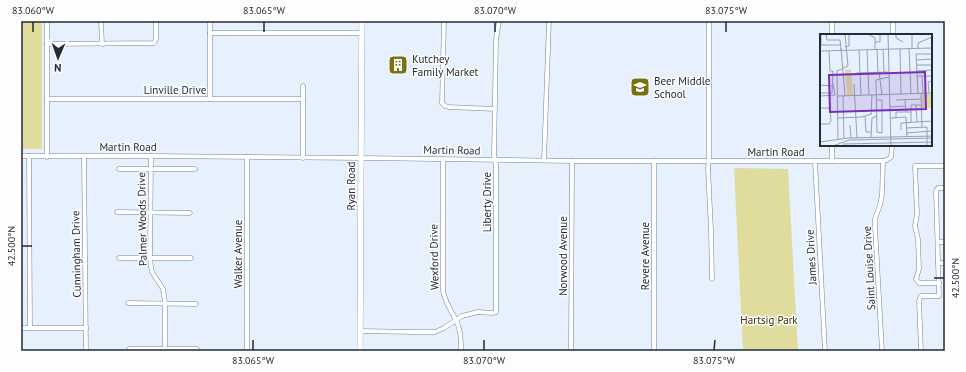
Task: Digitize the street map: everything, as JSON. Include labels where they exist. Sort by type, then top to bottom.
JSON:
[{"type":"main road","name":"Ryan Road","points":[[360,351],[362,21]]},
{"type":"street","points":[[47,21],[47,157]]},
{"type":"street","points":[[102,21],[102,44]]},
{"type":"street","points":[[47,44],[152,44],[156,42],[156,21]]},
{"type":"street","points":[[210,21],[210,99]]},
{"type":"street","points":[[444,21],[442,103],[445,106],[454,108],[495,109]]},
{"type":"street","name":"Liberty Drive","points":[[456,320],[462,316],[478,312],[496,312],[496,165],[494,153],[496,40],[499,21]]},
{"type":"street","points":[[544,160],[549,21]]},
{"type":"street","points":[[709,21],[708,168],[712,279]]},
{"type":"street","points":[[832,21],[832,34]]},
{"type":"street","points":[[893,21],[893,34]]},
{"type":"street","points":[[210,33],[362,33]]},
{"type":"street","points":[[303,86],[303,158]]},
{"type":"street","name":"Linville Drive","points":[[47,99],[303,99]]},
{"type":"street","points":[[832,146],[832,161]]},
{"type":"street","points":[[883,161],[891,157],[892,146]]},
{"type":"street","name":"Martin Road","points":[[21,156],[572,161],[883,161]]},
{"type":"street","points":[[28,156],[30,328]]},
{"type":"street","name":"Palmer Woods Drive","points":[[151,156],[150,258],[152,272],[163,289],[165,303],[165,350]]},
{"type":"street","name":"Cunningham Drive","points":[[84,157],[86,351]]},
{"type":"street","name":"Walker Avenue","points":[[247,157],[247,351]]},
{"type":"street","name":"Wexford Drive","points":[[443,160],[443,291],[444,298],[456,320],[461,336],[461,351]]},
{"type":"street","name":"Norwood Avenue","points":[[571,351],[572,161]]},
{"type":"street","name":"Revere Avenue","points":[[654,161],[654,351]]},
{"type":"street","name":"James Drive","points":[[815,161],[825,351]]},
{"type":"street","name":"Saint Louise Drive","points":[[882,351],[875,219],[882,195],[883,161]]},
{"type":"street","points":[[939,283],[919,283],[916,279],[919,269],[918,239],[915,226],[917,214],[915,166],[945,166]]},
{"type":"street","points":[[119,168],[195,169]]},
{"type":"street","points":[[921,351],[921,298],[923,296],[939,296],[937,189]]},
{"type":"street","points":[[117,212],[190,213]]},
{"type":"street","points":[[938,242],[945,242]]},
{"type":"street","points":[[119,258],[191,258]]},
{"type":"street","points":[[938,263],[945,263]]},
{"type":"street","points":[[128,303],[196,304]]},
{"type":"street","points":[[360,331],[435,332],[456,320]]},
{"type":"street","points":[[21,328],[86,328]]},
{"type":"street","points":[[129,349],[196,349]]},
{"type":"green space","points":[[21,21],[42,21],[42,149],[21,149]]},
{"type":"green space","name":"Hartsig Park","points":[[734,168],[788,169],[798,351],[743,351]]},
{"type":"place","name":"Kutchey Family Market","points":[[398,65]]},
{"type":"place","name":"Beer Middle School","points":[[640,87]]}]
